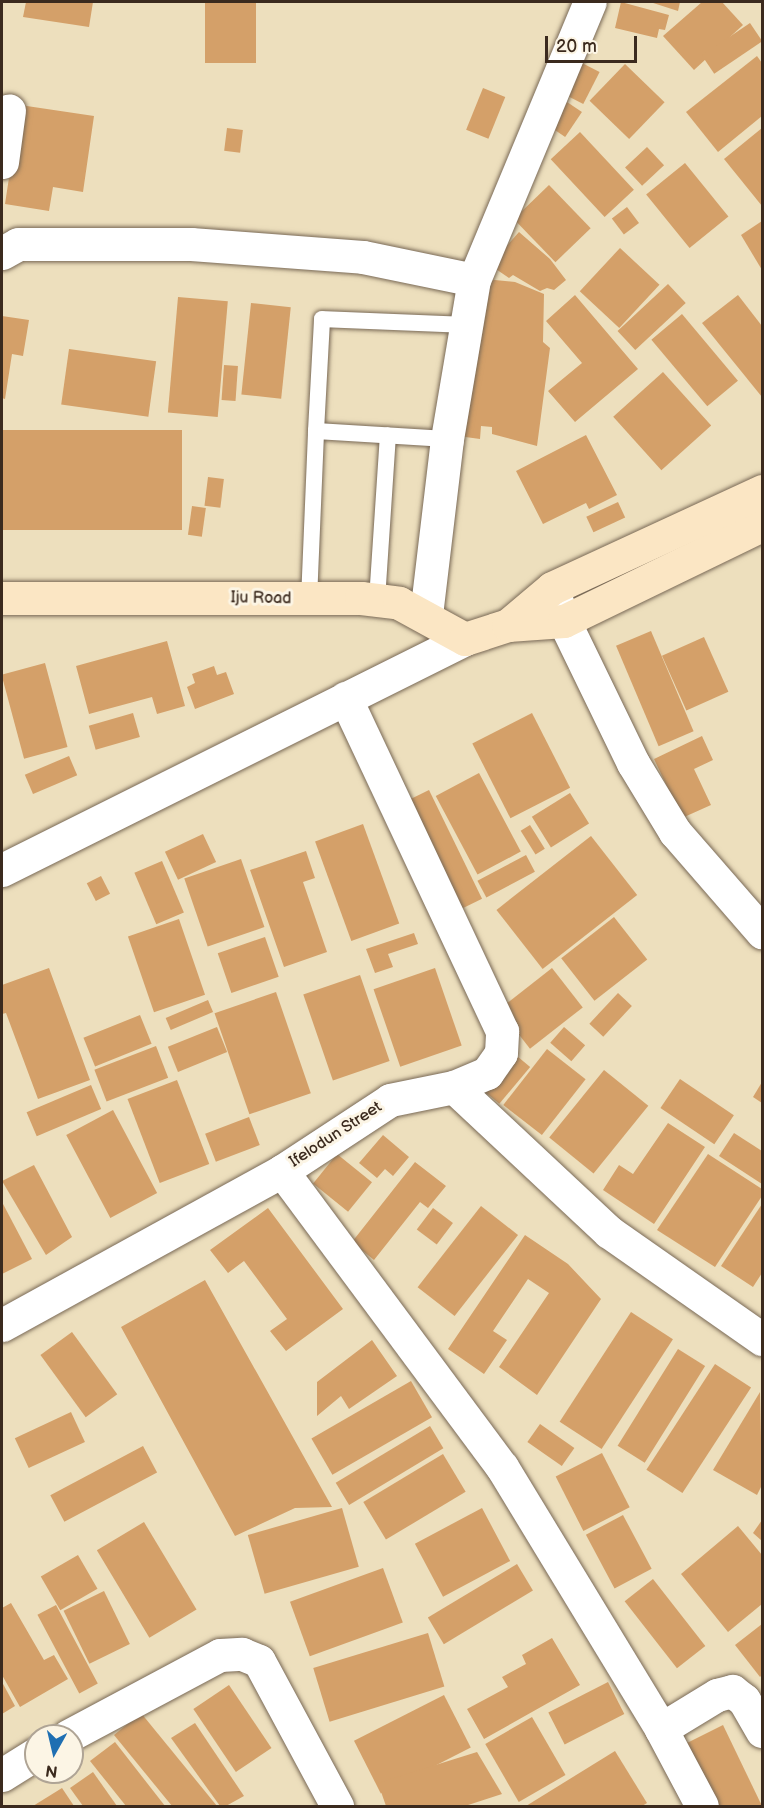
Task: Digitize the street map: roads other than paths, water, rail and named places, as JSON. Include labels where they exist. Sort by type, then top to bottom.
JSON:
[{"type":"main road","points":[[508,626],[552,588],[762,491]]},
{"type":"main road","points":[[465,639],[508,626],[564,621],[759,530]]},
{"type":"main road","name":"Iju Road","points":[[2,598],[377,600],[399,603],[426,615],[465,639]]},
{"type":"street","points":[[426,615],[447,439],[474,280],[590,2]]},
{"type":"street","points":[[2,162],[9,110]]},
{"type":"street","points":[[2,253],[18,244],[191,244],[363,257],[474,280]]},
{"type":"street","points":[[552,588],[564,621],[633,763],[675,832],[762,932]]},
{"type":"street","points":[[2,870],[465,639]]},
{"type":"street","name":"Ifelodun Street","points":[[2,1325],[282,1171],[390,1100],[453,1087],[487,1073],[501,1053],[502,1031],[345,698]]},
{"type":"street","points":[[453,1087],[609,1232],[762,1339]]},
{"type":"street","points":[[282,1171],[502,1467],[661,1729],[702,1806]]},
{"type":"street","points":[[84,1727],[220,1655],[242,1654],[259,1661],[337,1806]]},
{"type":"street","points":[[661,1729],[717,1695],[732,1691],[744,1700],[762,1731]]},
{"type":"street","points":[[2,1775],[24,1761]]},
{"type":"lane","points":[[309,600],[322,319],[466,325]]},
{"type":"lane","points":[[316,431],[447,439]]},
{"type":"lane","points":[[377,600],[387,435]]}]
